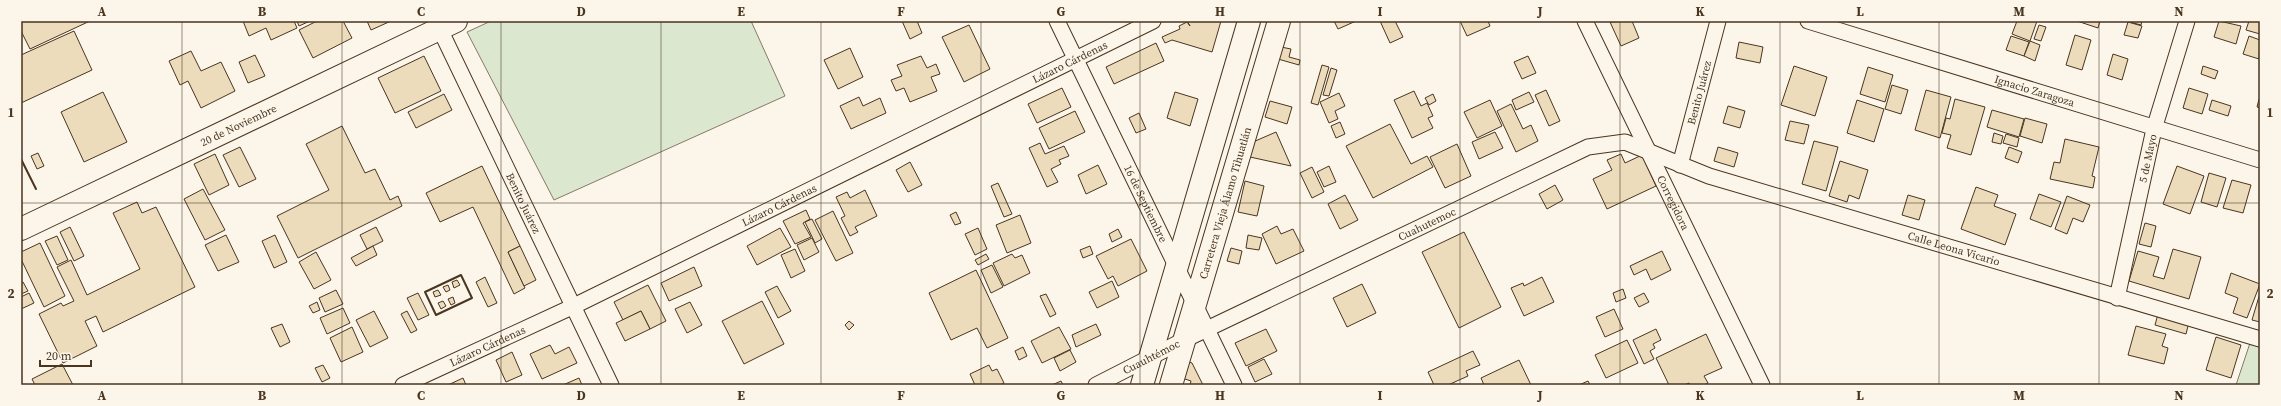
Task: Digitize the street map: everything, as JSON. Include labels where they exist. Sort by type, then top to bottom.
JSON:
[{"type":"main road","points":[[1142,385],[1175,265],[1249,21]]},
{"type":"main road","name":"Carretera Vieja Álamo Tihuatlán","points":[[1171,385],[1279,21]]},
{"type":"main road","name":"20 de Noviembre","points":[[21,229],[444,24]]},
{"type":"street","name":"16 de Septiembre","points":[[1057,21],[1234,385]]},
{"type":"street","name":"Lázaro Cárdenas","points":[[403,385],[574,306],[1153,21]]},
{"type":"street","name":"Corregidora","points":[[1585,21],[1762,385]]},
{"type":"street","name":"Benito Juárez","points":[[1680,165],[1718,21]]},
{"type":"street","name":"Ignacio Zaragoza","points":[[1808,21],[2154,129],[2260,160]]},
{"type":"street","name":"5 de Mayo","points":[[2117,298],[2154,129],[2187,21]]},
{"type":"street","name":"Benito Juárez","points":[[444,24],[612,385]]},
{"type":"street","name":"Cuahutemoc","points":[[1206,330],[1588,147],[1625,142],[1650,152]]},
{"type":"street","name":"Calle Leona Vicario","points":[[1650,152],[1680,165],[1717,178],[2117,298],[2260,339]]},
{"type":"street","name":"Cuauhtémoc","points":[[1096,385],[1206,330]]},
{"type":"green space","points":[[491,21],[751,21],[785,96],[554,200],[467,32]]},
{"type":"green space","points":[[2253,334],[2260,337],[2260,385],[2236,385]]},
{"type":"building","points":[[21,21],[90,21],[30,49],[21,31]]},
{"type":"building","points":[[243,21],[294,21],[297,28],[271,40],[266,28],[249,36]]},
{"type":"building","points":[[297,21],[310,21],[299,26]]},
{"type":"building","points":[[317,21],[343,21],[352,38],[313,58],[299,30]]},
{"type":"building","points":[[367,21],[391,21],[371,30]]},
{"type":"building","points":[[902,21],[917,21],[922,33],[910,39]]},
{"type":"building","points":[[1187,21],[1221,21],[1212,52],[1172,40],[1165,43],[1162,37],[1180,29],[1179,26],[1187,22],[1190,26]]},
{"type":"building","points":[[1334,21],[1356,21],[1338,29]]},
{"type":"building","points":[[1380,21],[1395,21],[1403,37],[1390,43]]},
{"type":"building","points":[[1460,21],[1488,21],[1490,26],[1467,36]]},
{"type":"building","points":[[1632,21],[1639,38],[1621,46],[1610,22]]},
{"type":"building","points":[[2017,21],[2037,21],[2030,41],[2012,34]]},
{"type":"building","points":[[2077,21],[2100,21],[2098,28]]},
{"type":"building","points":[[2126,21],[2142,21],[2141,25]]},
{"type":"building","points":[[2219,21],[2241,26],[2236,44],[2214,37]]},
{"type":"building","points":[[2249,21],[2260,21],[2260,34],[2246,30]]},
{"type":"building","points":[[2128,22],[2142,26],[2138,38],[2124,35]]},
{"type":"building","points":[[969,25],[990,69],[964,82],[942,37]]},
{"type":"building","points":[[2039,25],[2046,27],[2041,41],[2034,39]]},
{"type":"building","points":[[74,31],[92,70],[21,103],[21,55]]},
{"type":"building","points":[[2075,35],[2091,40],[2082,70],[2066,65]]},
{"type":"building","points":[[2011,36],[2029,42],[2024,56],[2006,50]]},
{"type":"building","points":[[2249,36],[2260,40],[2259,59],[2243,54]]},
{"type":"building","points":[[2030,41],[2040,45],[2035,61],[2024,56]]},
{"type":"building","points":[[1739,42],[1763,47],[1760,63],[1736,58]]},
{"type":"building","points":[[1156,43],[1164,61],[1114,84],[1106,67]]},
{"type":"building","points":[[1281,47],[1291,49],[1289,57],[1300,60],[1299,65],[1278,59]]},
{"type":"building","points":[[850,48],[863,77],[838,89],[824,60]]},
{"type":"building","points":[[191,51],[201,71],[221,62],[235,91],[201,108],[188,81],[180,85],[169,61]]},
{"type":"building","points":[[2113,54],[2128,59],[2122,80],[2107,75]]},
{"type":"building","points":[[255,55],[265,76],[248,83],[239,62]]},
{"type":"building","points":[[424,56],[441,91],[395,113],[378,78]]},
{"type":"building","points":[[921,56],[927,68],[936,64],[940,74],[931,77],[937,91],[910,102],[904,88],[896,91],[891,80],[902,76],[897,65]]},
{"type":"building","points":[[1528,56],[1536,73],[1522,79],[1514,62]]},
{"type":"building","points":[[1322,65],[1329,67],[1318,105],[1311,103]]},
{"type":"building","points":[[1794,66],[1827,77],[1815,116],[1781,105]]},
{"type":"building","points":[[2203,66],[2218,71],[2215,79],[2201,74]]},
{"type":"building","points":[[1868,67],[1893,75],[1885,102],[1860,94]]},
{"type":"building","points":[[1331,68],[1337,70],[1329,96],[1323,95]]},
{"type":"building","points":[[1892,85],[1908,90],[1901,114],[1885,109]]},
{"type":"building","points":[[1062,88],[1071,107],[1037,123],[1028,104]]},
{"type":"building","points":[[2189,88],[2208,94],[2202,114],[2183,108]]},
{"type":"building","points":[[1546,90],[1560,121],[1549,126],[1535,95]]},
{"type":"building","points":[[1926,90],[1951,97],[1940,138],[1915,130]]},
{"type":"building","points":[[1414,91],[1421,106],[1427,103],[1433,116],[1428,118],[1433,128],[1412,138],[1394,100]]},
{"type":"building","points":[[103,92],[127,142],[84,162],[61,112]]},
{"type":"building","points":[[1175,92],[1198,99],[1190,126],[1167,118]]},
{"type":"building","points":[[1529,92],[1534,102],[1516,110],[1512,100]]},
{"type":"building","points":[[1339,93],[1345,106],[1335,111],[1338,119],[1329,123],[1320,102]]},
{"type":"building","points":[[444,94],[452,110],[416,128],[408,112]]},
{"type":"building","points":[[1433,94],[1436,101],[1429,105],[1425,98]]},
{"type":"building","points":[[859,97],[863,106],[880,98],[886,113],[851,129],[840,106]]},
{"type":"building","points":[[1955,99],[1985,107],[1971,155],[1947,148],[1951,135],[1942,133],[1946,118],[1950,119]]},
{"type":"building","points":[[2259,99],[2260,100],[2260,108],[2257,107]]},
{"type":"building","points":[[1490,100],[1502,126],[1477,138],[1464,112]]},
{"type":"building","points":[[1857,100],[1884,109],[1874,142],[1847,133]]},
{"type":"building","points":[[2212,100],[2231,106],[2228,116],[2209,110]]},
{"type":"building","points":[[1270,101],[1292,107],[1287,124],[1265,117]]},
{"type":"building","points":[[1511,104],[1523,129],[1531,125],[1538,141],[1516,152],[1497,111]]},
{"type":"building","points":[[1728,106],[1745,111],[1740,128],[1723,123]]},
{"type":"building","points":[[1992,110],[2024,119],[2019,137],[1987,127]]},
{"type":"building","points":[[1075,111],[1085,132],[1049,149],[1039,128]]},
{"type":"building","points":[[1139,113],[1146,129],[1136,133],[1129,118]]},
{"type":"building","points":[[2025,118],[2047,124],[2042,143],[2020,136]]},
{"type":"building","points":[[1790,121],[1809,125],[1804,144],[1785,140]]},
{"type":"building","points":[[1340,122],[1345,134],[1336,138],[1331,126]]},
{"type":"building","points":[[1390,124],[1411,164],[1427,156],[1433,167],[1373,198],[1346,146]]},
{"type":"building","points":[[342,126],[365,173],[375,169],[390,200],[398,196],[402,206],[298,258],[277,216],[329,190],[306,144]]},
{"type":"building","points":[[1276,132],[1291,166],[1250,157],[1253,142]]},
{"type":"building","points":[[1495,132],[1503,148],[1479,159],[1472,142]]},
{"type":"building","points":[[1994,133],[2003,136],[2001,144],[1992,142]]},
{"type":"building","points":[[2006,134],[2019,138],[2017,147],[2003,143]]},
{"type":"building","points":[[2065,139],[2099,147],[2092,176],[2095,177],[2093,188],[2050,179],[2054,162],[2060,163]]},
{"type":"building","points":[[1814,141],[1838,147],[1826,191],[1802,184]]},
{"type":"building","points":[[1040,143],[1045,154],[1064,146],[1069,156],[1059,160],[1061,164],[1051,169],[1058,182],[1047,187],[1029,148]]},
{"type":"building","points":[[1457,144],[1471,176],[1445,188],[1430,157]]},
{"type":"building","points":[[240,147],[256,179],[239,187],[223,155]]},
{"type":"building","points":[[1718,147],[1738,153],[1734,167],[1714,161]]},
{"type":"building","points":[[2009,147],[2022,152],[2018,163],[2005,158]]},
{"type":"building","points":[[38,153],[44,166],[37,169],[31,156]]},
{"type":"building","points":[[215,154],[229,185],[209,195],[194,164]]},
{"type":"building","points":[[1621,154],[1625,163],[1642,155],[1656,186],[1607,209],[1593,179],[1612,170],[1607,160]]},
{"type":"building","points":[[1840,161],[1868,170],[1859,199],[1849,195],[1847,202],[1829,196]]},
{"type":"building","points":[[910,162],[922,185],[908,192],[896,170]]},
{"type":"building","points":[[1098,165],[1107,184],[1086,194],[1078,175]]},
{"type":"building","points":[[482,166],[520,246],[508,252],[525,288],[514,294],[473,207],[440,222],[426,193]]},
{"type":"building","points":[[1329,166],[1336,182],[1324,187],[1317,172]]},
{"type":"building","points":[[2177,166],[2204,176],[2190,214],[2163,204]]},
{"type":"building","points":[[1312,167],[1324,192],[1312,198],[1300,173]]},
{"type":"building","points":[[2209,173],[2226,178],[2217,207],[2201,202]]},
{"type":"building","points":[[2232,180],[2251,185],[2243,213],[2223,208]]},
{"type":"building","points":[[1245,181],[1264,186],[1257,216],[1238,212]]},
{"type":"building","points":[[998,183],[1012,214],[1004,217],[991,186]]},
{"type":"building","points":[[1555,185],[1563,200],[1547,209],[1539,194]]},
{"type":"building","points":[[1976,187],[1998,195],[1994,206],[2016,214],[2005,245],[1961,229]]},
{"type":"building","points":[[203,189],[225,230],[205,240],[184,199]]},
{"type":"building","points":[[865,190],[877,216],[855,227],[858,232],[850,236],[841,218],[845,216],[836,197],[847,192],[850,198]]},
{"type":"building","points":[[2039,194],[2061,202],[2051,227],[2030,219]]},
{"type":"building","points":[[1345,195],[1358,220],[1340,229],[1328,204]]},
{"type":"building","points":[[1908,195],[1925,200],[1919,220],[1902,215]]},
{"type":"building","points":[[2067,196],[2090,205],[2083,222],[2073,218],[2067,234],[2055,229]]},
{"type":"building","points":[[137,202],[142,213],[156,207],[195,287],[103,332],[96,316],[85,321],[97,346],[63,363],[39,314],[61,303],[63,306],[74,301],[57,267],[71,260],[87,295],[140,269],[113,213]]},
{"type":"building","points":[[806,210],[810,219],[803,223],[811,237],[795,244],[783,221]]},
{"type":"building","points":[[833,211],[853,253],[836,261],[815,220]]},
{"type":"building","points":[[956,212],[961,223],[955,225],[950,215]]},
{"type":"building","points":[[1020,215],[1031,243],[1007,253],[996,225]]},
{"type":"building","points":[[812,219],[822,239],[815,243],[805,222]]},
{"type":"building","points":[[2145,223],[2156,226],[2151,247],[2139,244]]},
{"type":"building","points":[[1277,226],[1281,234],[1293,229],[1304,251],[1276,264],[1262,234]]},
{"type":"building","points":[[70,227],[84,256],[74,261],[60,232]]},
{"type":"building","points":[[376,227],[383,241],[367,249],[360,235]]},
{"type":"building","points":[[780,228],[791,247],[757,265],[747,246]]},
{"type":"building","points":[[978,228],[987,249],[975,255],[965,234]]},
{"type":"building","points":[[1118,229],[1122,237],[1112,242],[1109,234]]},
{"type":"building","points":[[1464,232],[1501,307],[1459,328],[1422,252]]},
{"type":"building","points":[[226,235],[239,262],[218,271],[205,245]]},
{"type":"building","points":[[275,235],[287,262],[274,268],[262,241]]},
{"type":"building","points":[[1248,235],[1262,238],[1259,250],[1246,248]]},
{"type":"building","points":[[57,236],[68,260],[57,265],[45,241]]},
{"type":"building","points":[[812,238],[819,252],[804,260],[797,245]]},
{"type":"building","points":[[1131,239],[1147,271],[1118,286],[1113,276],[1108,279],[1096,256]]},
{"type":"building","points":[[40,243],[65,296],[44,307],[21,259],[21,252]]},
{"type":"building","points":[[373,246],[377,255],[356,266],[351,258]]},
{"type":"building","points":[[520,246],[536,280],[524,286],[508,252]]},
{"type":"building","points":[[1090,246],[1093,254],[1083,258],[1080,250]]},
{"type":"building","points":[[1231,248],[1242,251],[1239,264],[1227,261]]},
{"type":"building","points":[[795,249],[805,271],[791,278],[781,255]]},
{"type":"building","points":[[2173,249],[2201,257],[2189,299],[2129,281],[2138,251],[2159,257],[2153,276],[2164,279]]},
{"type":"building","points":[[1662,251],[1671,270],[1651,280],[1646,269],[1634,275],[1630,266]]},
{"type":"building","points":[[316,252],[331,280],[314,289],[299,262]]},
{"type":"building","points":[[986,254],[989,259],[978,265],[975,260]]},
{"type":"building","points":[[1012,254],[1015,258],[1022,255],[1030,273],[1004,286],[993,263]]},
{"type":"building","points":[[992,265],[1003,287],[991,293],[981,270]]},
{"type":"building","points":[[694,267],[702,286],[669,301],[661,283]]},
{"type":"building","points":[[976,270],[1008,338],[987,348],[977,328],[951,340],[929,293]]},
{"type":"building","points":[[2231,273],[2260,284],[2247,318],[2233,313],[2238,298],[2225,293]]},
{"type":"building","points":[[485,277],[497,303],[488,307],[476,282]]},
{"type":"building","points":[[1542,277],[1554,302],[1524,316],[1511,288],[1523,283],[1524,286]]},
{"type":"building","points":[[457,280],[460,285],[454,288],[452,282]]},
{"type":"building","points":[[1112,281],[1119,297],[1097,308],[1089,292]]},
{"type":"building","points":[[23,282],[28,291],[21,294],[21,283]]},
{"type":"building","points":[[1362,284],[1376,313],[1347,327],[1333,298]]},
{"type":"building","points":[[448,285],[450,290],[446,292],[443,287]]},
{"type":"building","points":[[648,285],[666,321],[650,329],[641,311],[623,320],[614,302]]},
{"type":"building","points":[[777,286],[791,311],[778,318],[765,292]]},
{"type":"building","points":[[1623,289],[1626,298],[1616,302],[1613,293]]},
{"type":"building","points":[[336,290],[343,304],[325,312],[319,298]]},
{"type":"building","points":[[438,290],[441,295],[435,297],[433,292]]},
{"type":"building","points":[[29,293],[34,303],[21,309],[21,297]]},
{"type":"building","points":[[418,293],[429,315],[418,320],[407,298]]},
{"type":"building","points":[[1644,293],[1649,302],[1639,307],[1634,298]]},
{"type":"building","points":[[2260,293],[2260,322],[2252,320]]},
{"type":"building","points":[[1046,294],[1056,314],[1050,317],[1040,296]]},
{"type":"building","points":[[453,297],[455,303],[451,305],[448,299]]},
{"type":"building","points":[[443,301],[446,306],[441,309],[438,303]]},
{"type":"building","points":[[762,301],[784,344],[744,364],[722,321]]},
{"type":"building","points":[[317,302],[320,310],[313,313],[309,306]]},
{"type":"building","points":[[690,302],[702,325],[687,333],[675,309]]},
{"type":"building","points":[[343,308],[350,323],[327,334],[320,318]]},
{"type":"building","points":[[1614,309],[1623,329],[1605,337],[1596,317]]},
{"type":"building","points":[[374,311],[388,338],[370,347],[356,320]]},
{"type":"building","points":[[407,311],[417,330],[411,333],[401,314]]},
{"type":"building","points":[[641,311],[650,329],[625,341],[616,323]]},
{"type":"building","points":[[2158,314],[2189,322],[2186,334],[2155,325]]},
{"type":"building","points":[[849,321],[854,325],[849,330],[845,325]]},
{"type":"building","points":[[282,324],[290,342],[280,347],[271,328]]},
{"type":"building","points":[[1096,324],[1101,335],[1076,347],[1072,335]]},
{"type":"building","points":[[2136,326],[2166,334],[2162,346],[2168,348],[2164,364],[2128,355]]},
{"type":"building","points":[[352,327],[363,352],[341,362],[330,338]]},
{"type":"building","points":[[1059,327],[1071,349],[1042,363],[1031,341]]},
{"type":"building","points":[[1266,329],[1277,351],[1246,366],[1235,343]]},
{"type":"building","points":[[1656,329],[1661,340],[1653,344],[1655,348],[1650,351],[1654,359],[1644,364],[1633,340]]},
{"type":"building","points":[[1706,334],[1722,368],[1704,376],[1708,383],[1704,385],[1690,385],[1689,383],[1684,385],[1669,385],[1656,358]]},
{"type":"building","points":[[2216,337],[2241,345],[2231,378],[2206,370]]},
{"type":"building","points":[[1627,340],[1638,363],[1606,378],[1595,355]]},
{"type":"building","points":[[550,345],[555,354],[569,347],[577,363],[542,379],[530,354]]},
{"type":"building","points":[[1023,347],[1027,356],[1019,360],[1015,351]]},
{"type":"building","points":[[1070,350],[1076,362],[1060,371],[1054,358]]},
{"type":"building","points":[[1473,351],[1480,365],[1466,371],[1468,376],[1448,385],[1434,385],[1428,372]]},
{"type":"building","points":[[512,352],[522,375],[506,382],[496,360]]},
{"type":"building","points":[[1264,359],[1272,374],[1255,382],[1248,367]]},
{"type":"building","points":[[1184,360],[1192,363],[1203,385],[1190,385],[1191,381],[1179,377]]},
{"type":"building","points":[[1519,360],[1531,385],[1484,385],[1481,378]]},
{"type":"building","points":[[62,364],[73,385],[35,385],[32,379]]},
{"type":"building","points":[[323,365],[330,378],[322,382],[315,368]]},
{"type":"building","points":[[989,365],[992,371],[997,369],[1004,383],[1000,385],[975,385],[970,374]]},
{"type":"building","points":[[463,378],[466,385],[448,385]]},
{"type":"building","points":[[579,378],[582,385],[563,385]]},
{"type":"building","points":[[1061,381],[1063,385],[1052,385]]},
{"type":"building","points":[[1588,381],[1590,385],[1579,385]]},
{"type":"wall","points":[[21,159],[36,189]]},
{"type":"wall","points":[[461,275],[472,298],[436,315],[425,292],[461,275]]}]
